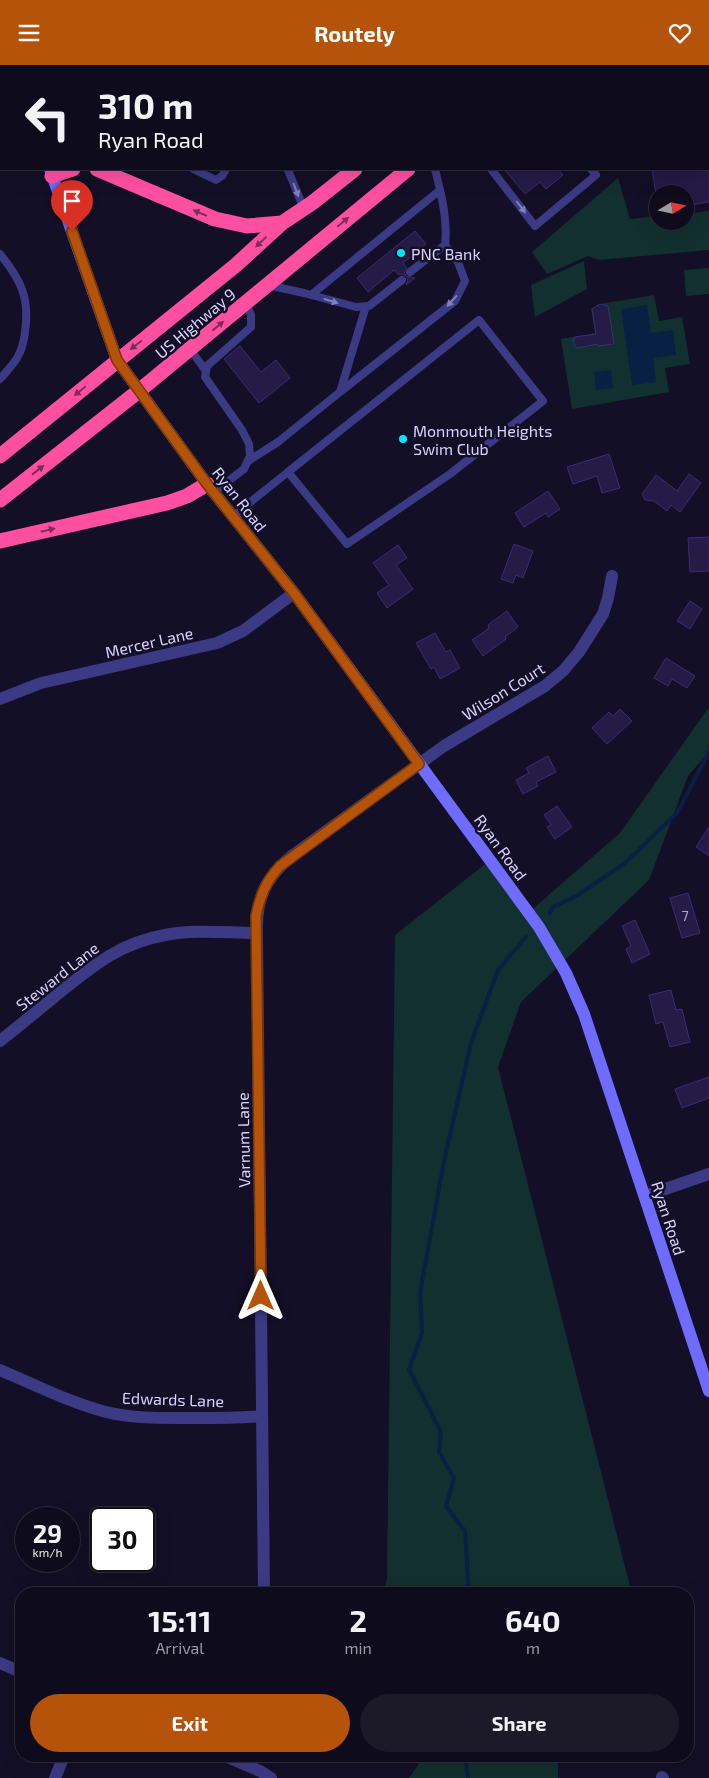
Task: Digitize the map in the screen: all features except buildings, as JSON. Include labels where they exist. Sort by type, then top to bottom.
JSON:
[{"type":"highway","points":[[51,172],[66,170]]},
{"type":"highway","points":[[98,170],[215,219],[247,226],[282,223]]},
{"type":"highway","name":"US Highway 9","points":[[0,456],[236,265],[282,223],[304,209],[354,170]]},
{"type":"highway","name":"US Highway 9","points":[[0,500],[140,390],[407,170]]},
{"type":"highway","points":[[0,541],[167,503],[210,488]]},
{"type":"street","name":"Ryan Road","points":[[51,172],[117,360],[210,488],[294,593],[539,927],[566,973],[584,1014],[709,1391]]},
{"type":"street","name":"Wilson Court","points":[[419,764],[444,746],[545,686],[563,671],[579,651],[603,614],[612,576]]},
{"type":"street","name":"Mercer Lane","points":[[0,699],[41,683],[217,643],[243,631],[294,593]]},
{"type":"street","name":"Varnum Lane","points":[[264,1587],[256,916],[264,886],[280,866],[419,764]]},
{"type":"street","name":"Steward Lane","points":[[0,1041],[92,966],[120,949],[142,940],[166,935],[187,933],[256,933]]},
{"type":"street","points":[[645,1196],[709,1174]]},
{"type":"street","name":"Edwards Lane","points":[[0,1370],[82,1404],[125,1416],[150,1418],[243,1418],[262,1416]]},
{"type":"street","points":[[0,1663],[15,1669]]},
{"type":"street","points":[[55,1778],[62,1762]]},
{"type":"street","points":[[239,1762],[271,1778]]},
{"type":"lane","points":[[195,170],[216,179],[222,176],[225,170]]},
{"type":"lane","points":[[288,170],[304,209]]},
{"type":"lane","points":[[248,461],[278,442],[455,301],[466,281],[458,262],[445,245],[445,217],[435,170]]},
{"type":"lane","points":[[492,170],[536,226],[596,175],[592,170]]},
{"type":"lane","points":[[311,295],[440,190]]},
{"type":"lane","points":[[410,272],[445,245]]},
{"type":"lane","points":[[0,255],[13,270],[21,285],[26,302],[24,342],[17,358],[0,379]]},
{"type":"lane","points":[[267,285],[356,307],[369,306],[402,280]]},
{"type":"lane","points":[[210,488],[244,469],[250,456],[249,444],[242,430],[205,377],[207,366],[251,327],[251,315],[246,303]]},
{"type":"lane","points":[[340,391],[366,306]]},
{"type":"lane","points":[[233,516],[288,472],[479,320],[543,401],[450,474],[347,544],[288,472]]},
{"type":"lane","points":[[190,349],[206,371]]},
{"type":"green space","points":[[618,178],[630,219],[649,217],[649,230],[694,230],[694,213],[709,211],[709,250],[599,260],[588,256],[547,274],[532,252]]},
{"type":"green space","points":[[584,261],[587,289],[535,317],[531,285]]},
{"type":"green space","points":[[709,268],[709,294],[686,296],[684,270]]},
{"type":"green space","points":[[654,295],[659,321],[682,317],[690,364],[665,368],[669,392],[572,409],[561,339],[595,333],[591,309],[600,304]]},
{"type":"green space","points":[[709,707],[709,752],[688,776],[649,880],[521,1002],[498,1067],[630,1587],[385,1587],[387,1578],[395,935],[489,861],[528,913],[620,833]]},
{"type":"green space","points":[[420,1762],[558,1762],[558,1778],[409,1778]]},
{"type":"water","points":[[647,305],[651,333],[673,330],[676,355],[653,358],[656,382],[632,385],[621,309]]},
{"type":"water","points":[[611,370],[613,388],[596,390],[594,372]]},
{"type":"waterway","points":[[550,913],[553,907],[578,895],[625,863],[677,813],[709,752]]},
{"type":"waterway","points":[[469,1587],[465,1531],[446,1506],[454,1478],[439,1452],[441,1432],[409,1369],[422,1333],[420,1293],[444,1161],[471,1043],[498,970],[526,937]]},
{"type":"waterway","points":[[466,1762],[468,1778]]},
{"type":"place","name":"PNC Bank","points":[[401,253]]},
{"type":"place","name":"Monmouth Heights Swim Club","points":[[403,439]]},
{"type":"route","points":[[72,231],[117,360],[207,484],[294,593],[419,764],[280,866],[264,886],[259,902],[256,916],[261,1296]]}]
